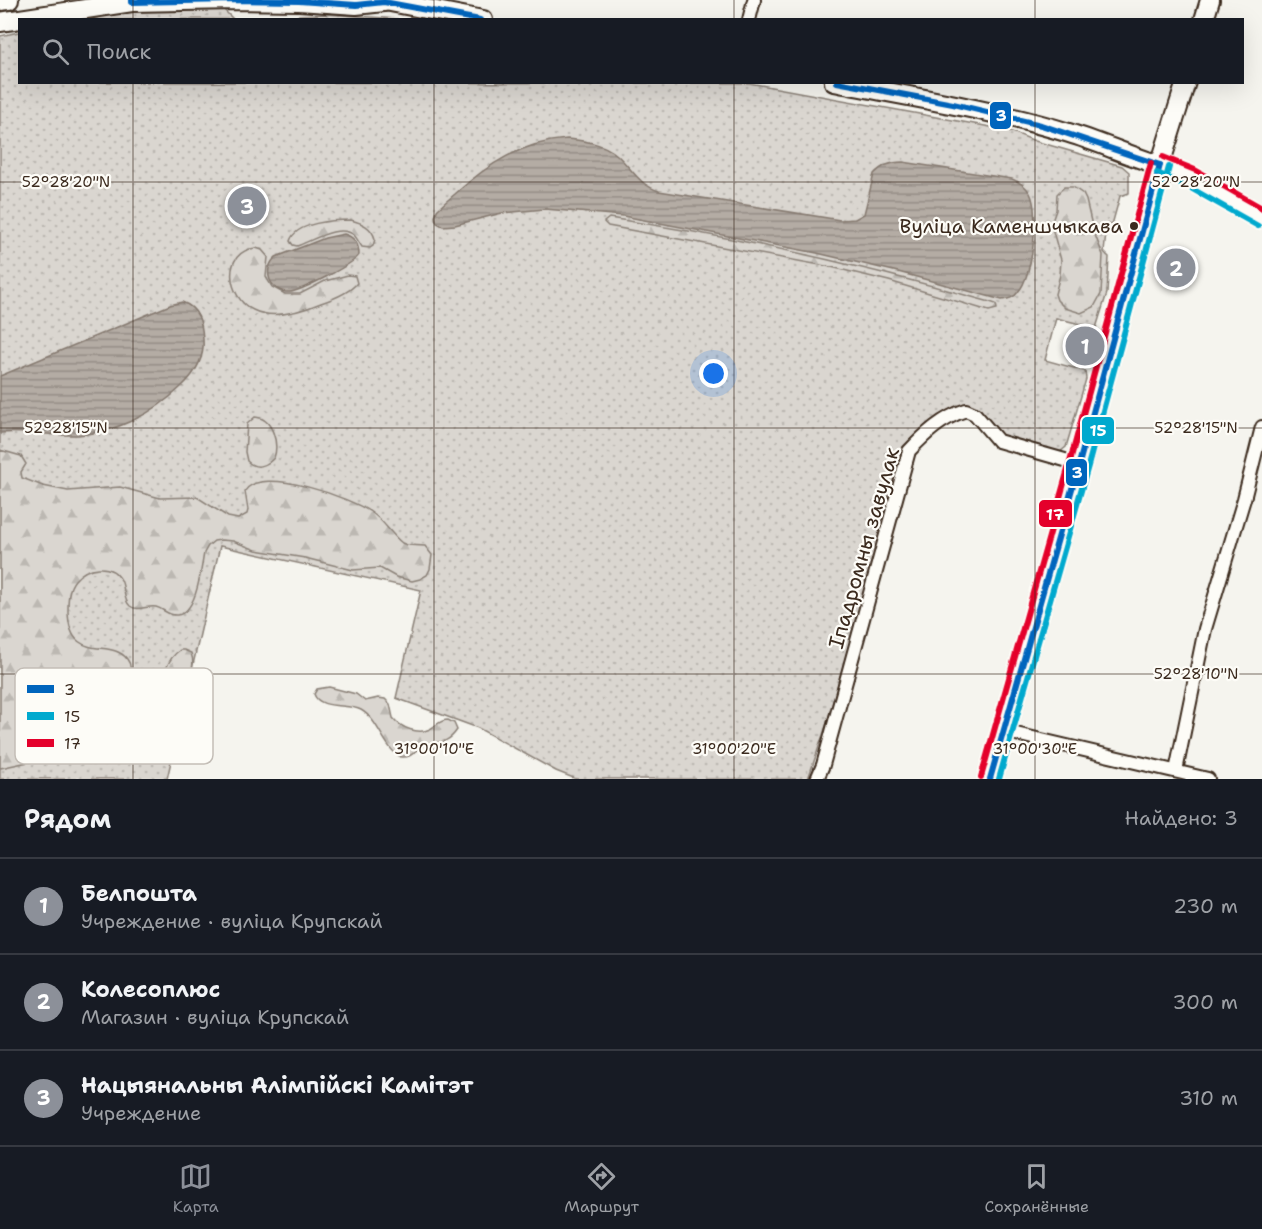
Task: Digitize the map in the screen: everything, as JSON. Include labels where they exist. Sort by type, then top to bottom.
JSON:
[{"type":"main road","points":[[0,1],[9,0]]},
{"type":"main road","points":[[1205,18],[1210,0]]},
{"type":"main road","points":[[26,18],[132,2],[264,1],[356,5],[382,1],[472,18]]},
{"type":"main road","points":[[0,22],[18,19]]},
{"type":"main road","points":[[844,84],[1035,124],[1069,133],[1160,165]]},
{"type":"main road","points":[[990,779],[1160,165],[1185,84]]},
{"type":"street","points":[[750,18],[754,0]]},
{"type":"street","points":[[1160,165],[1191,178],[1262,218]]},
{"type":"street","name":"Іпадромны завулак","points":[[817,779],[826,754],[909,451],[928,430],[954,414],[966,410],[975,414],[998,441],[1079,464]]},
{"type":"street","points":[[1176,771],[1205,629],[1244,499],[1262,427]]},
{"type":"street","points":[[1003,731],[1157,773],[1176,771],[1208,779]]},
{"type":"green space","points":[[188,7],[224,10],[232,18],[92,18],[117,13]]},
{"type":"green space","points":[[328,14],[384,18],[295,18],[299,15]]},
{"type":"green space","points":[[18,32],[18,84],[754,84],[1007,130],[1035,141],[1122,166],[1129,172],[1129,193],[1120,196],[1112,225],[1107,224],[1104,252],[1109,257],[1107,293],[1096,328],[1056,318],[1045,360],[1085,371],[1086,379],[1066,447],[1055,456],[1004,444],[965,412],[902,457],[827,723],[808,779],[576,779],[556,771],[478,728],[396,698],[421,590],[220,546],[192,668],[15,668],[15,764],[170,764],[167,779],[0,779],[0,36]]},
{"type":"green space","points":[[1064,187],[1073,187],[1083,194],[1103,255],[1101,294],[1094,307],[1081,313],[1065,308],[1057,300],[1055,294],[1061,260],[1051,224],[1056,210],[1057,194]]},
{"type":"green space","points":[[609,218],[753,243],[896,276],[990,302],[996,304],[997,309],[989,311],[889,281],[831,267],[608,226],[604,222]]},
{"type":"green space","points":[[351,220],[363,224],[372,231],[375,239],[373,246],[362,247],[354,235],[341,231],[326,234],[297,246],[290,241],[294,235],[307,226]]},
{"type":"green space","points":[[256,248],[262,250],[268,257],[266,277],[272,287],[285,294],[300,294],[325,281],[348,275],[355,276],[357,283],[341,295],[305,309],[278,314],[261,313],[244,304],[233,286],[232,276],[237,257],[245,251]]},
{"type":"green space","points":[[255,417],[261,418],[270,427],[276,446],[274,458],[261,466],[250,464],[245,452],[247,424]]},
{"type":"green space","points":[[0,450],[21,456],[26,464],[21,472],[22,478],[43,486],[68,491],[120,487],[160,498],[197,497],[228,517],[238,519],[247,514],[245,491],[254,484],[268,481],[307,487],[361,507],[376,516],[402,543],[425,546],[432,555],[427,575],[412,581],[396,577],[380,568],[353,570],[305,558],[256,550],[233,541],[214,541],[204,553],[194,599],[184,612],[177,615],[156,607],[133,608],[126,601],[121,580],[117,574],[105,568],[92,569],[75,580],[70,591],[68,611],[70,628],[75,638],[83,644],[120,653],[127,659],[130,668],[15,668],[15,764],[17,764],[0,768]]},
{"type":"green space","points":[[180,650],[191,653],[192,668],[166,668]]},
{"type":"green space","points":[[329,687],[356,694],[365,701],[385,699],[390,704],[393,718],[410,730],[425,731],[448,720],[454,723],[457,730],[444,741],[427,744],[411,755],[401,757],[390,747],[373,721],[361,710],[328,704],[317,699],[314,694],[317,689]]},
{"type":"shaded area","points":[[567,139],[590,142],[605,147],[617,155],[643,182],[659,191],[840,220],[855,219],[864,214],[874,174],[891,163],[903,162],[1012,179],[1027,188],[1033,202],[1035,228],[1028,272],[1016,294],[1002,300],[817,253],[623,216],[545,209],[502,213],[455,225],[443,226],[437,223],[435,217],[437,210],[467,183],[493,164],[520,150]]},
{"type":"shaded area","points":[[344,234],[354,239],[357,244],[359,255],[355,259],[327,276],[290,292],[277,289],[273,285],[269,268],[276,257],[325,238]]},
{"type":"shaded area","points":[[182,302],[196,312],[200,322],[203,333],[201,360],[191,377],[159,405],[120,426],[92,433],[68,435],[0,433],[0,376]]},
{"type":"transit line","name":"3","points":[[132,0],[132,2],[299,1],[356,5],[384,2],[469,18]]},
{"type":"transit line","name":"3","points":[[848,84],[953,104],[1041,125],[1160,165]]},
{"type":"transit line","name":"17","points":[[1163,157],[1195,170],[1262,208]]},
{"type":"transit line","name":"17","points":[[981,777],[1151,163]]},
{"type":"transit line","name":"3","points":[[990,779],[1160,165]]},
{"type":"transit line","name":"15","points":[[999,779],[1088,466],[1169,167]]},
{"type":"transit line","name":"15","points":[[1157,173],[1187,186],[1258,226]]},
{"type":"place","name":"Нацыянальны Алімпійскі Камітэт","points":[[247,206]]},
{"type":"place","name":"Вуліца Каменшчыкава","points":[[1134,226]]},
{"type":"place","name":"Колесоплюс","points":[[1176,268]]},
{"type":"place","name":"Белпошта","points":[[1085,346]]}]
